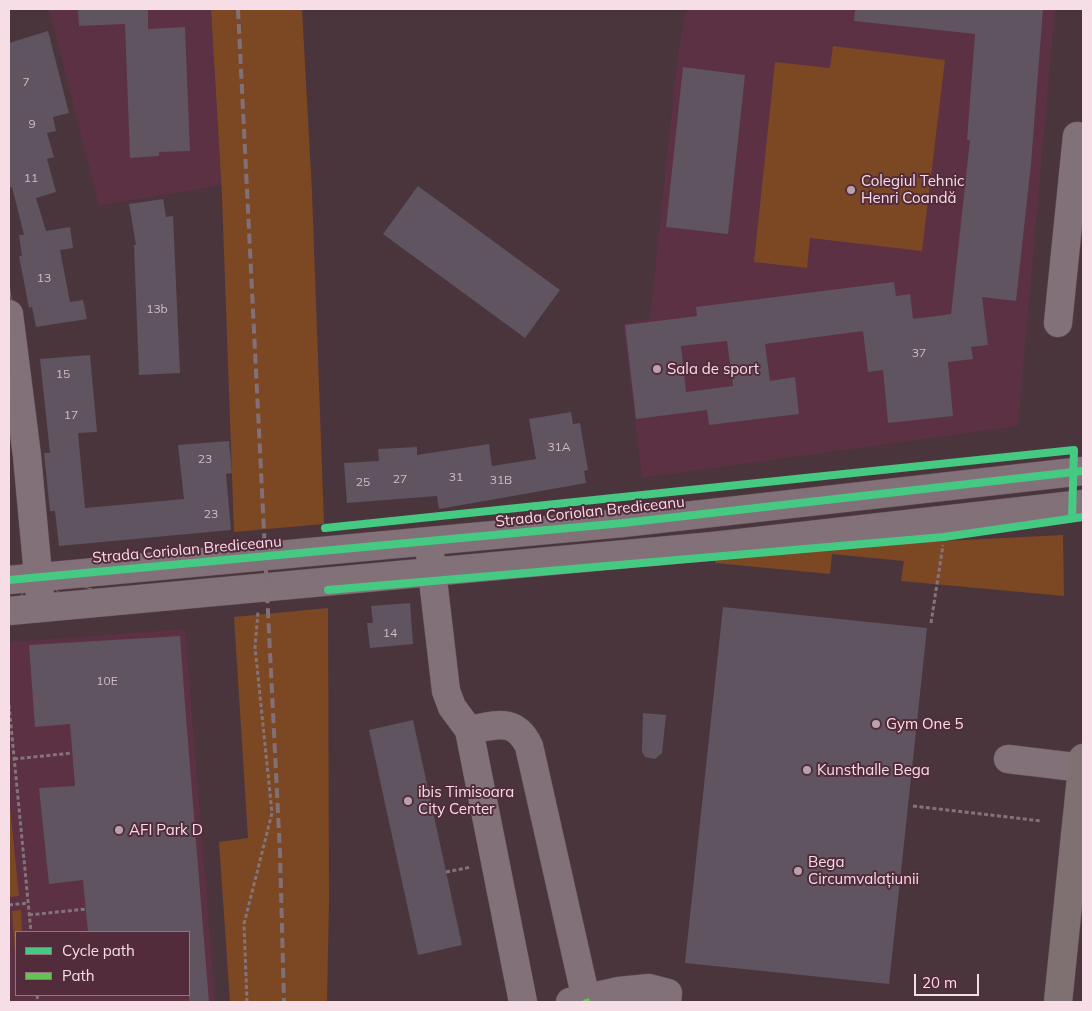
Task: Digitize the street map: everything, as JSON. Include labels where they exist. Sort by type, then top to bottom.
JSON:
[{"type":"main road","points":[[1058,1002],[1083,764]]},
{"type":"street","points":[[1058,323],[1078,170],[1077,136]]},
{"type":"street","points":[[9,314],[27,456],[42,608]]},
{"type":"street","name":"Strada Coriolan Brediceanu","points":[[9,580],[633,522],[1083,471]]},
{"type":"street","points":[[9,611],[714,546],[1083,504]]},
{"type":"street","points":[[428,541],[446,691],[452,707],[469,730],[523,1002]]},
{"type":"street","points":[[469,730],[496,725],[514,727],[523,734],[529,746],[578,1001],[619,991],[649,988],[668,993],[668,1002]]},
{"type":"street","points":[[1008,759],[1083,764]]},
{"type":"path","points":[[931,623],[944,541]]},
{"type":"path","points":[[247,1002],[244,924],[272,813],[255,648],[259,605]]},
{"type":"path","points":[[9,705],[10,738],[14,759],[31,931]]},
{"type":"path","points":[[14,759],[72,753]]},
{"type":"path","points":[[913,806],[1040,821]]},
{"type":"path","points":[[9,905],[28,903]]},
{"type":"path","points":[[30,915],[86,909]]},
{"type":"shaded area","points":[[49,9],[211,9],[221,185],[99,206]]},
{"type":"shaded area","points":[[211,9],[302,9],[312,192],[324,524],[234,532],[222,196]]},
{"type":"shaded area","name":"Colegiul Tehnic Henri Coandă","points":[[686,9],[1055,9],[1018,426],[642,478],[623,324],[650,319],[677,61]]},
{"type":"shaded area","points":[[833,46],[945,60],[922,251],[810,238],[807,268],[754,262],[775,62],[830,68]]},
{"type":"shaded area","points":[[1063,535],[1064,596],[901,581],[904,561],[832,554],[830,574],[715,563],[715,556]]},
{"type":"shaded area","points":[[328,608],[329,900],[327,1002],[230,1002],[219,842],[248,838],[234,617]]},
{"type":"shaded area","points":[[185,629],[215,1002],[9,1002],[9,642]]},
{"type":"shaded area","points":[[9,796],[19,896],[10,897],[9,880]]},
{"type":"shaded area","points":[[21,910],[22,931],[15,931],[15,954],[12,911]]},
{"type":"building","points":[[78,9],[148,9],[148,29],[185,27],[190,151],[159,152],[159,156],[130,158],[125,24],[79,26]]},
{"type":"building","points":[[855,9],[1043,9],[1031,164],[1016,301],[982,297],[988,345],[971,347],[973,359],[948,362],[953,416],[888,423],[883,370],[868,372],[863,331],[765,344],[770,381],[795,377],[799,414],[709,425],[707,410],[636,419],[625,325],[697,316],[696,307],[894,282],[896,296],[910,294],[913,319],[951,314],[970,140],[967,140],[975,34],[854,21]],"holes":[[[727,341],[733,386],[686,392],[681,346]]]},
{"type":"building","points":[[48,31],[69,113],[53,117],[56,131],[47,133],[54,157],[47,159],[56,192],[36,198],[46,231],[70,227],[73,248],[60,250],[70,302],[83,300],[87,319],[36,327],[32,307],[29,308],[19,256],[22,256],[19,235],[24,235],[12,187],[9,188],[9,43]]},
{"type":"building","points":[[683,67],[745,75],[728,234],[666,227]]},
{"type":"building","points":[[418,186],[560,290],[525,338],[383,234]]},
{"type":"building","points":[[163,199],[166,217],[173,216],[180,373],[139,375],[134,245],[136,245],[129,204]]},
{"type":"building","points":[[90,355],[97,432],[78,433],[85,508],[184,499],[178,445],[229,441],[232,473],[226,474],[231,530],[59,546],[55,511],[50,511],[44,453],[50,453],[40,359]]},
{"type":"building","points":[[571,412],[573,424],[580,423],[588,470],[584,471],[586,483],[439,509],[437,496],[347,503],[344,463],[379,461],[378,449],[417,447],[417,455],[489,444],[492,466],[536,459],[529,419]]},
{"type":"building","points":[[410,603],[413,644],[370,648],[367,623],[373,623],[371,606]]},
{"type":"building","name":"Bega Circumvalațiunii","points":[[723,607],[927,628],[889,984],[685,963]]},
{"type":"building","points":[[180,636],[209,1002],[189,1002],[190,931],[88,931],[83,880],[49,884],[39,788],[75,786],[70,724],[35,727],[29,645]]},
{"type":"building","points":[[643,713],[666,715],[662,753],[655,759],[645,757],[642,752]]},
{"type":"building","name":"ibis Timisoara City Center","points":[[413,720],[462,945],[418,955],[369,730]]},
{"type":"tram line","points":[[9,284],[29,423],[41,548],[41,555],[34,577],[26,590],[15,601]]},
{"type":"tram line","points":[[9,349],[31,553],[36,566],[44,578],[53,588],[65,596]]},
{"type":"tram line","points":[[9,600],[711,534],[1083,493]]},
{"type":"tram line","points":[[9,611],[713,546],[1083,504]]},
{"type":"tram line","points":[[42,545],[50,561],[61,574],[83,587],[92,589]]},
{"type":"tram line","points":[[9,586],[21,570],[29,548]]},
{"type":"railway","points":[[238,9],[280,853],[284,1002]]},
{"type":"cycle path","points":[[325,528],[1074,450],[1072,518]]},
{"type":"cycle path","points":[[9,580],[623,523],[1083,471]]},
{"type":"cycle path","points":[[328,590],[944,537],[1083,517]]},
{"type":"place","name":"Colegiul Tehnic Henri Coandă","points":[[851,190]]},
{"type":"place","name":"Sala de sport","points":[[657,369]]},
{"type":"place","name":"Gym One 5","points":[[876,724]]},
{"type":"place","name":"Kunsthalle Bega","points":[[807,770]]},
{"type":"place","name":"ibis Timisoara City Center","points":[[408,801]]},
{"type":"place","name":"AFI Park D","points":[[119,830]]},
{"type":"place","name":"Bega Circumvalațiunii","points":[[798,871]]}]
